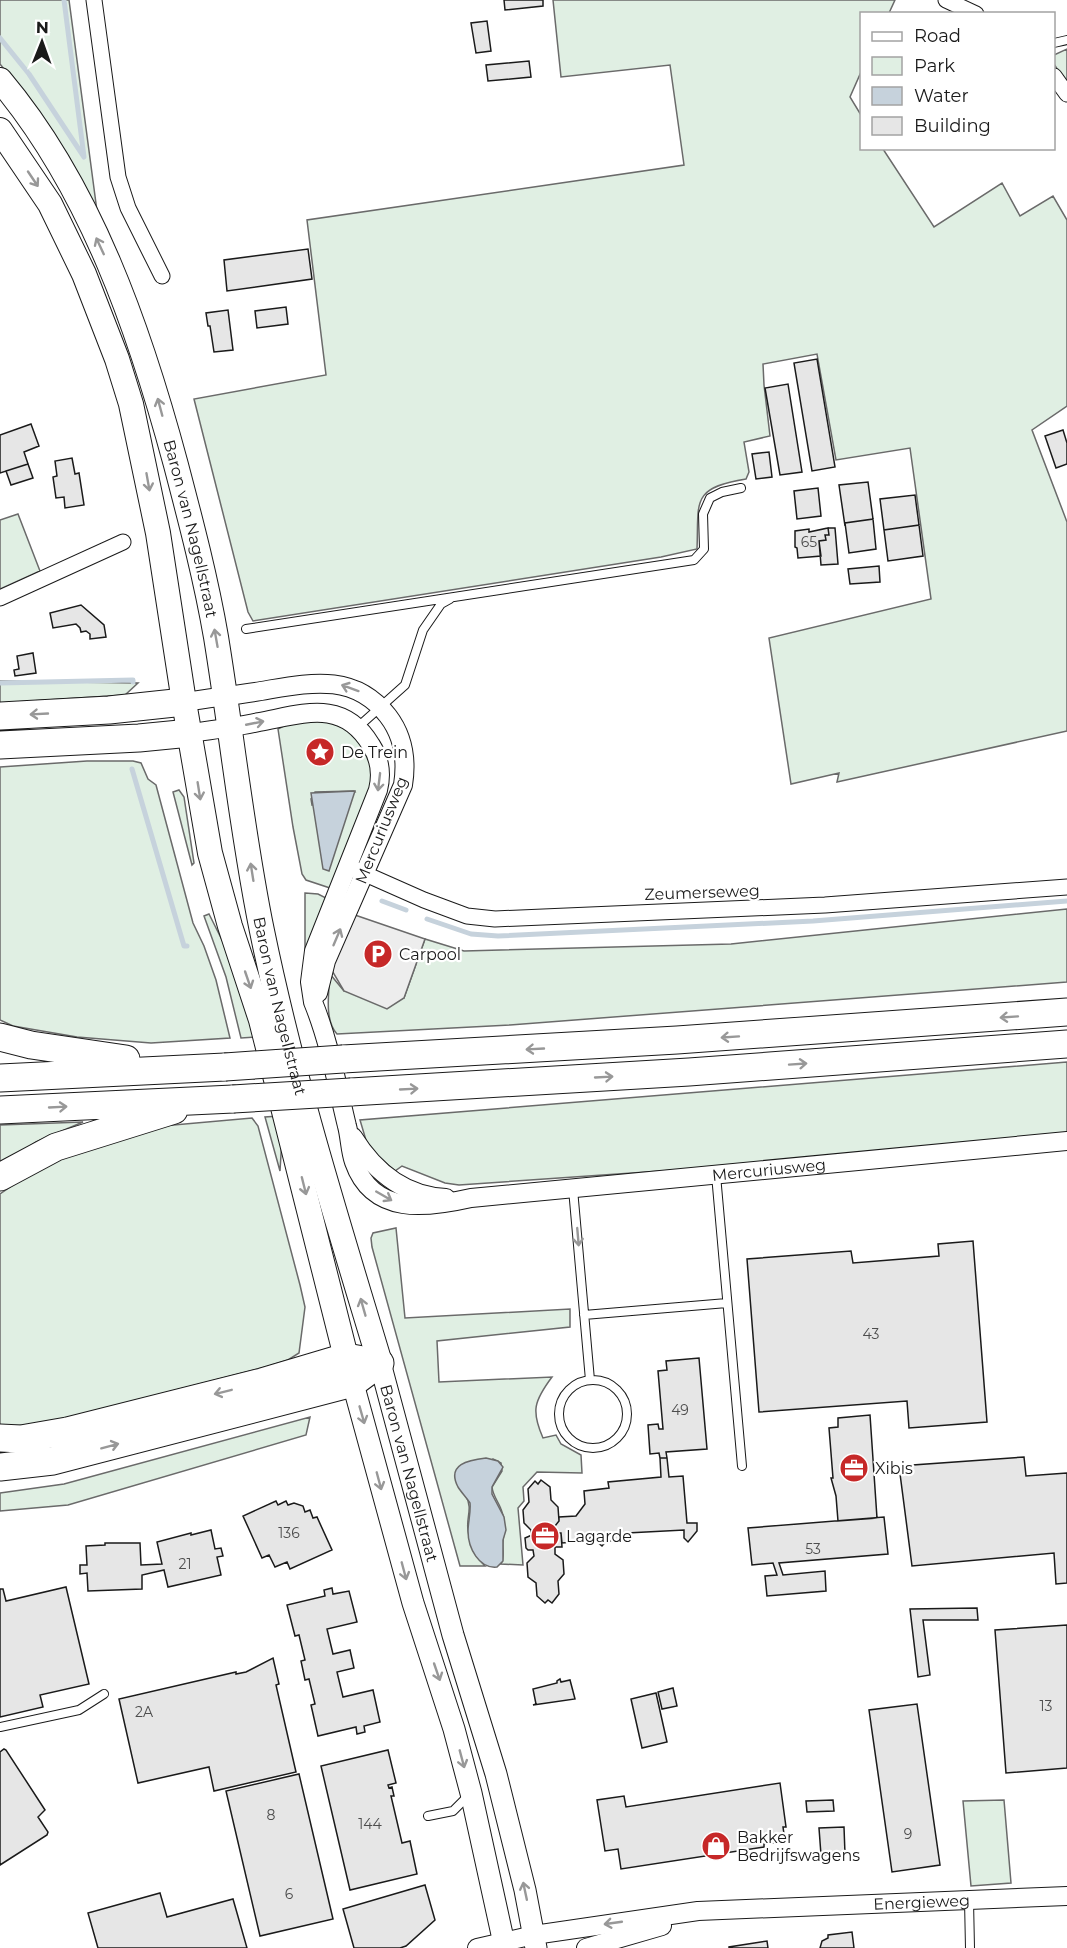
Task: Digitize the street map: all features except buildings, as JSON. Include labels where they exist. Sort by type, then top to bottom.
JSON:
[{"type":"highway","points":[[0,716],[109,710],[184,702]]},
{"type":"highway","points":[[0,745],[190,734]]},
{"type":"highway","points":[[0,1078],[677,1040],[1067,1012]]},
{"type":"highway","points":[[0,1037],[69,1052],[192,1068]]},
{"type":"highway","points":[[0,1110],[233,1099],[701,1071],[1067,1044]]},
{"type":"highway","points":[[0,1177],[56,1147],[206,1100]]},
{"type":"highway","points":[[0,1438],[21,1439],[67,1431],[261,1382],[346,1357],[380,1363]]},
{"type":"highway","points":[[0,1467],[53,1461],[352,1383],[380,1363]]},
{"type":"main road","name":"Baron van Nagellstraat","points":[[0,80],[31,122],[72,186],[107,262],[138,339],[157,396],[192,527],[215,632],[262,929],[283,1024],[380,1363],[453,1635],[496,1774],[525,1890],[535,1941]]},
{"type":"main road","name":"Baron van Nagellstraat","points":[[0,130],[50,204],[74,254],[103,322],[131,404],[158,533],[210,853],[230,926],[264,1031],[352,1383],[413,1603],[447,1702],[471,1793],[504,1945]]},
{"type":"street","points":[[94,0],[118,177],[128,208],[162,276]]},
{"type":"street","points":[[946,0],[972,12]]},
{"type":"street","points":[[1055,79],[1067,94]]},
{"type":"street","points":[[0,598],[123,542]]},
{"type":"street","name":"Mercuriusweg","points":[[184,702],[310,684],[337,684],[356,689],[380,707],[394,725],[402,741],[405,771],[402,785],[356,870]]},
{"type":"street","points":[[190,734],[313,712],[337,715],[358,727]]},
{"type":"street","name":"Mercuriusweg","points":[[358,727],[374,749],[380,768],[380,778],[356,870],[326,961],[317,1013],[348,1130],[364,1155],[380,1172],[393,1181],[411,1191],[437,1197],[471,1198],[1067,1141]]},
{"type":"street","name":"Zeumerseweg","points":[[356,870],[467,916],[495,919],[825,904],[1067,886]]},
{"type":"street","name":"Energieweg","points":[[477,1948],[535,1941],[698,1911],[1067,1896]]},
{"type":"street","name":"Energieweg","points":[[586,1948],[655,1927],[776,1907]]},
{"type":"lane","points":[[246,629],[694,560],[704,549],[703,514],[710,498],[722,492],[741,489]]},
{"type":"lane","points":[[358,727],[405,685],[423,630],[441,604],[454,597]]},
{"type":"lane","points":[[716,1175],[742,1466]]},
{"type":"lane","points":[[573,1189],[590,1380]]},
{"type":"lane","points":[[584,1316],[727,1303]]},
{"type":"lane","points":[[590,1380],[601,1380],[612,1385],[620,1393],[627,1414],[625,1426],[619,1436],[610,1443],[588,1448],[569,1438],[562,1429],[559,1407],[570,1388],[579,1382],[590,1380]]},
{"type":"lane","points":[[0,1726],[79,1710],[104,1694]]},
{"type":"lane","points":[[428,1816],[453,1811],[471,1793]]},
{"type":"lane","points":[[969,1900],[970,1948]]},
{"type":"green space","points":[[0,0],[69,0],[97,211],[30,102],[0,64]]},
{"type":"green space","points":[[553,0],[895,0],[889,12],[860,12],[860,74],[850,97],[860,113],[860,150],[884,150],[934,227],[1002,183],[1020,216],[1053,196],[1067,220],[1067,406],[1032,430],[1067,522],[1067,731],[837,782],[839,773],[791,784],[769,638],[931,599],[910,448],[836,460],[817,354],[763,364],[770,436],[744,442],[749,472],[746,479],[715,487],[701,500],[697,549],[661,557],[253,621],[248,612],[194,399],[326,375],[307,220],[684,165],[670,65],[561,77]]},
{"type":"green space","points":[[1067,49],[1067,85],[1055,66],[1055,55]]},
{"type":"green space","points":[[18,514],[40,571],[0,589],[0,520]]},
{"type":"green space","points":[[0,681],[138,683],[125,695],[0,703]]},
{"type":"green space","points":[[316,717],[357,733],[375,774],[333,889],[306,880],[302,874],[278,729],[297,719]],"holes":[[[315,792],[355,792],[312,805],[311,799]]]},
{"type":"green space","points":[[87,761],[141,763],[148,779],[156,785],[193,923],[216,980],[230,1038],[151,1043],[77,1037],[13,1026],[0,1020],[0,767]]},
{"type":"green space","points":[[179,790],[184,797],[194,863],[192,865],[173,792]]},
{"type":"green space","points":[[305,893],[318,894],[330,900],[305,961]]},
{"type":"green space","points":[[1067,909],[1067,982],[510,1025],[337,1034],[330,1021],[328,997],[330,974],[344,991],[404,998],[425,939],[464,951],[731,944]]},
{"type":"green space","points":[[209,914],[241,978],[257,1037],[241,1038],[226,977],[204,916]]},
{"type":"green space","points":[[1067,1062],[1067,1133],[705,1168],[459,1185],[445,1183],[402,1166],[395,1171],[368,1147],[360,1120]]},
{"type":"green space","points":[[279,1116],[282,1138],[280,1171],[265,1117]]},
{"type":"green space","points":[[252,1118],[258,1126],[305,1307],[299,1353],[288,1360],[266,1367],[40,1425],[0,1426],[0,1194],[47,1162],[140,1128]]},
{"type":"green space","points":[[83,1122],[36,1142],[0,1167],[0,1125]]},
{"type":"green space","points":[[396,1228],[405,1318],[570,1309],[570,1327],[437,1341],[439,1382],[552,1377],[541,1393],[536,1406],[539,1429],[543,1438],[556,1435],[561,1444],[581,1455],[582,1473],[537,1472],[523,1487],[524,1501],[518,1508],[523,1565],[501,1564],[504,1521],[492,1487],[502,1471],[501,1463],[493,1459],[466,1496],[469,1505],[470,1539],[476,1554],[485,1566],[460,1566],[372,1247],[373,1233]]},
{"type":"green space","points":[[310,1417],[306,1435],[68,1505],[0,1511],[0,1493],[64,1484]]},
{"type":"green space","points":[[1004,1800],[1011,1883],[971,1886],[963,1801]]},
{"type":"shaded area","name":"Carpool","points":[[352,914],[425,939],[404,998],[387,1009],[344,991],[331,969]]},
{"type":"water","points":[[355,791],[329,871],[323,869],[311,793]]},
{"type":"water","points":[[486,1458],[498,1461],[503,1467],[492,1487],[492,1494],[504,1517],[506,1530],[503,1540],[503,1561],[497,1567],[485,1565],[472,1550],[468,1531],[470,1503],[455,1479],[457,1468],[461,1465]]},
{"type":"waterway","points":[[0,38],[29,74],[84,157],[64,0]]},
{"type":"waterway","points":[[0,683],[133,680],[133,682]]},
{"type":"waterway","points":[[132,769],[184,946],[187,946]]},
{"type":"waterway","points":[[382,901],[406,910]]},
{"type":"waterway","points":[[427,919],[471,934],[498,936],[813,921],[1067,901]]},
{"type":"place","name":"De Trein","points":[[320,752]]},
{"type":"place","name":"Carpool","points":[[378,954]]},
{"type":"place","name":"Xibis","points":[[854,1468]]},
{"type":"place","name":"Lagarde","points":[[545,1536]]},
{"type":"place","name":"Bakker Bedrijfswagens","points":[[716,1846]]}]
